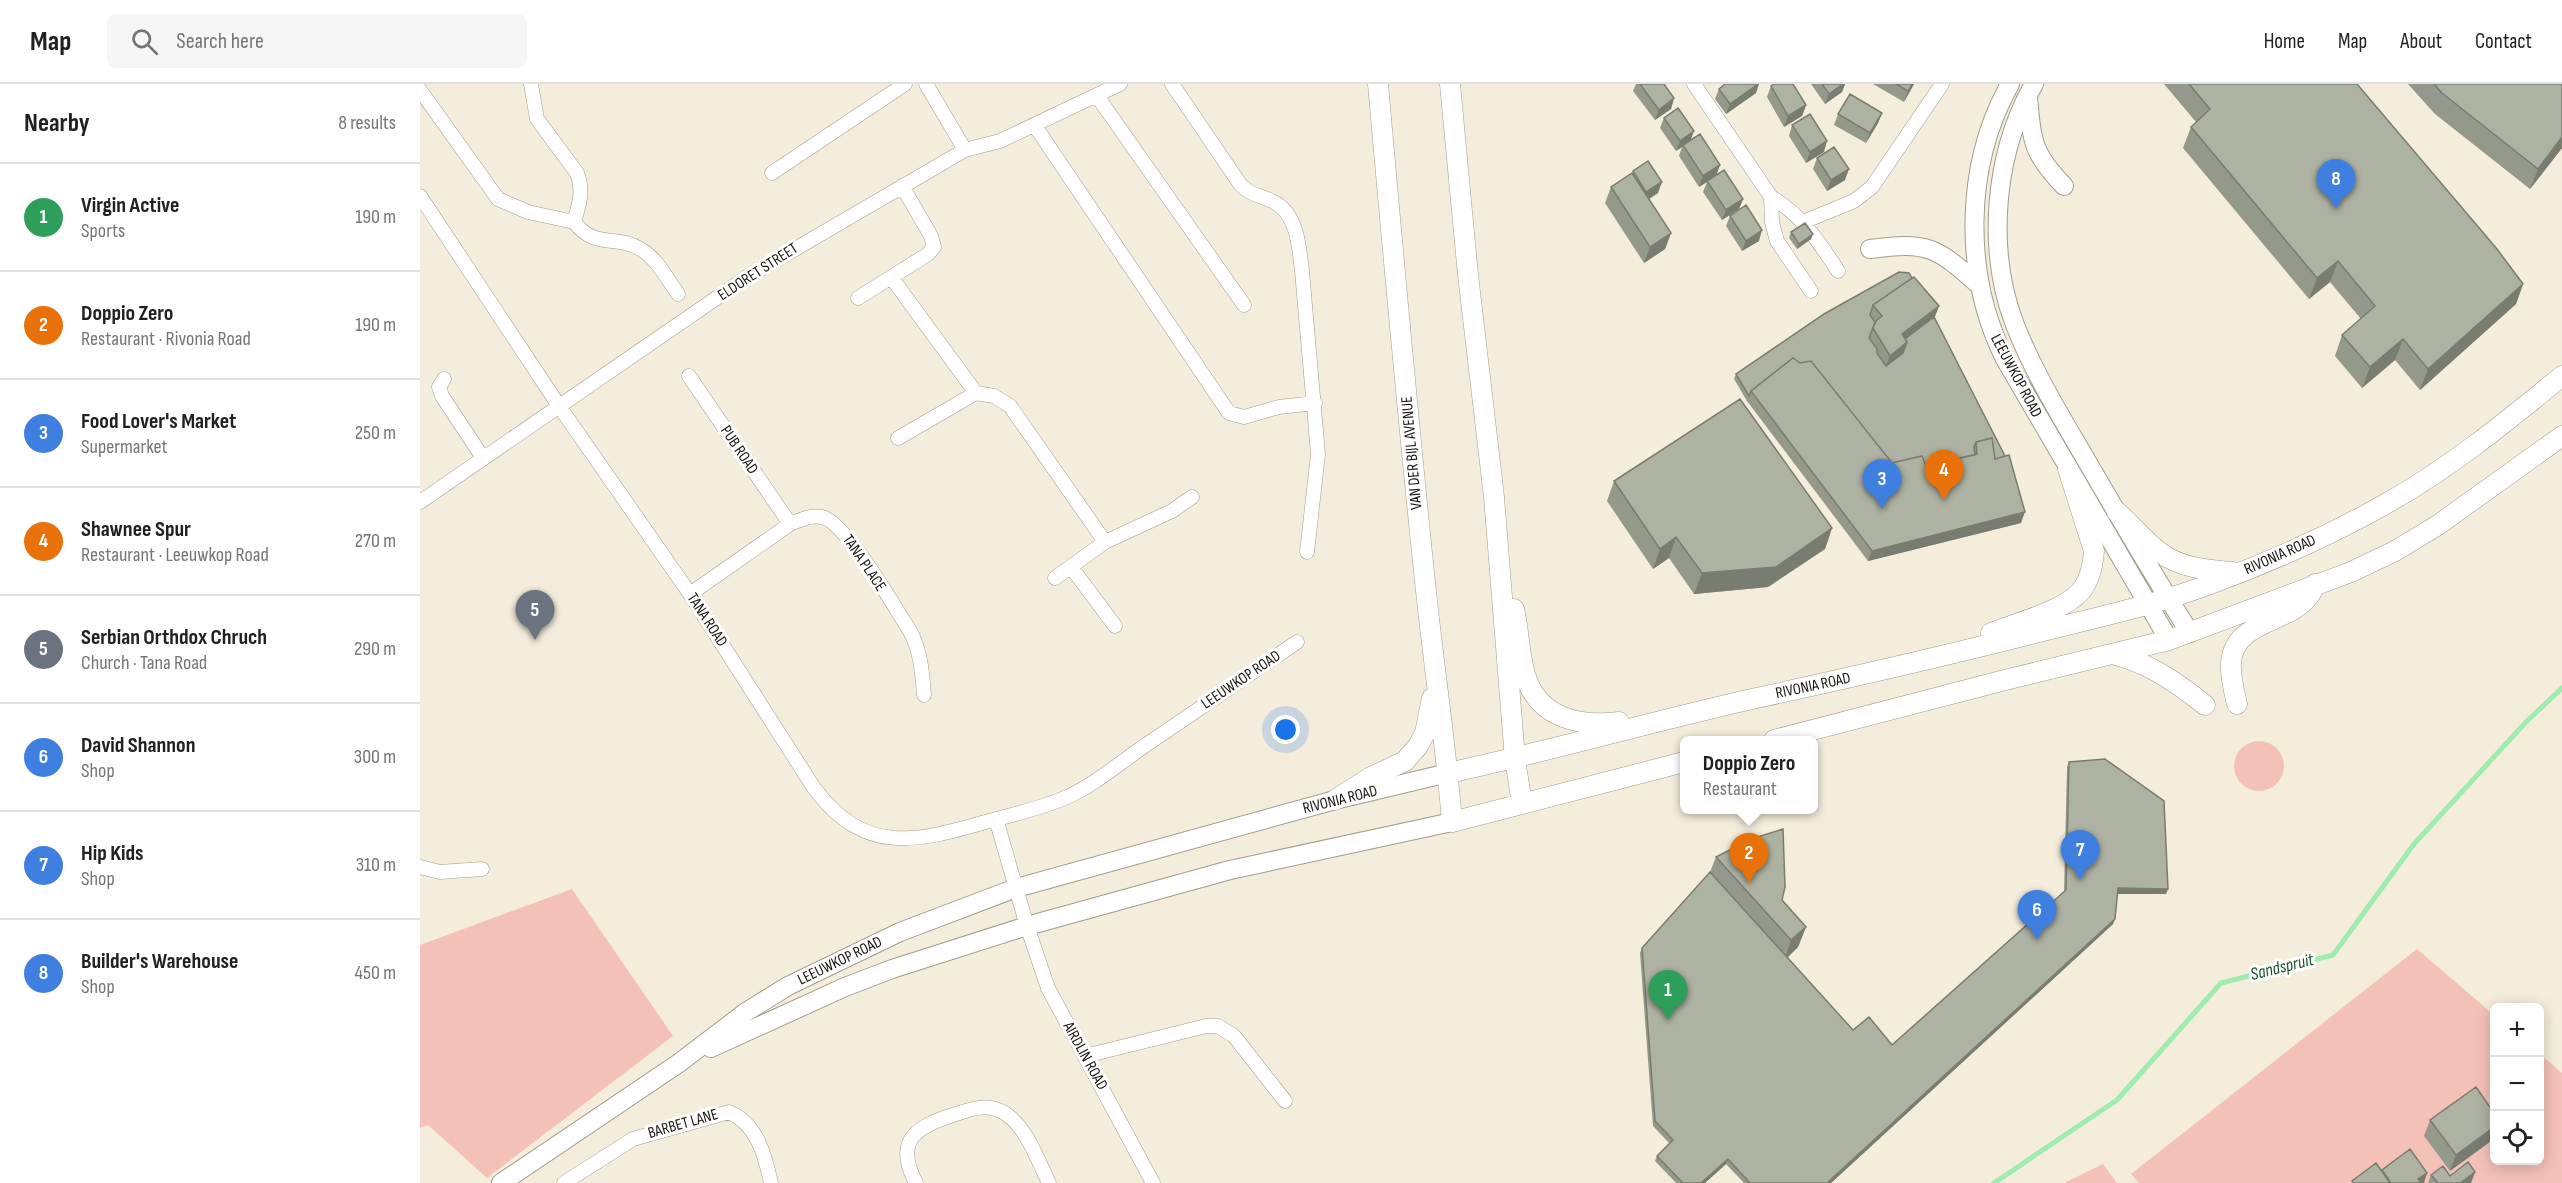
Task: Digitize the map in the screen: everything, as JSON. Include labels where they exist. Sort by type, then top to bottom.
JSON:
[{"type":"main road","name":"VAN DER BIJL AVENUE","points":[[1378,84],[1434,677],[1448,773],[1452,822]]},
{"type":"main road","points":[[1450,84],[1468,274],[1494,497],[1515,759],[1522,804]]},
{"type":"main road","name":"RIVONIA ROAD","points":[[1448,773],[1515,759],[1686,714],[1919,662],[2158,601],[2239,573],[2335,531],[2384,505],[2445,467],[2562,376]]},
{"type":"main road","points":[[1793,736],[2169,640],[2351,572],[2395,551],[2477,500],[2562,436]]},
{"type":"main road","points":[[1919,662],[2059,606],[2081,591],[2088,580],[2094,562],[2094,551],[2068,469]]},
{"type":"main road","points":[[1494,497],[1525,672],[1529,686],[1537,698],[1558,716],[1588,724],[1686,714]]},
{"type":"main road","points":[[2117,512],[2159,552],[2172,560],[2209,571],[2239,573]]},
{"type":"main road","points":[[2238,704],[2230,665],[2235,646],[2251,630],[2301,604],[2309,596],[2315,584]]},
{"type":"main road","points":[[2113,654],[2139,661],[2157,670],[2205,705]]},
{"type":"main road","points":[[1335,800],[1371,777],[1405,761],[1418,747],[1429,719],[1434,677]]},
{"type":"main road","points":[[1452,822],[1680,763]]},
{"type":"street","points":[[531,84],[537,119],[578,173],[581,195],[574,222]]},
{"type":"street","points":[[772,173],[905,84]]},
{"type":"street","points":[[926,84],[964,150]]},
{"type":"street","name":"ELDORET STREET","points":[[420,502],[747,277],[964,150],[1000,141],[1120,84]]},
{"type":"street","points":[[1172,84],[1239,184],[1248,193],[1281,206],[1294,227],[1299,244],[1318,454],[1306,552]]},
{"type":"street","points":[[1694,84],[1771,197],[1787,207],[1803,222],[1838,270]]},
{"type":"street","points":[[1803,222],[1854,201],[1872,187],[1942,84]]},
{"type":"street","name":"LEEUWKOP ROAD","points":[[2010,84],[1987,140],[1978,176],[1976,232],[1980,286],[1992,334],[2068,469],[2158,601],[2190,633]]},
{"type":"street","points":[[420,90],[498,200],[528,212],[574,222],[586,236],[593,239],[625,243],[642,250],[653,260],[678,294]]},
{"type":"street","points":[[2031,90],[2031,132],[2036,151],[2064,186]]},
{"type":"street","name":"LEEUWKOP ROAD","points":[[2031,90],[2018,116],[2001,177],[1998,236],[2005,292],[2015,325],[2059,414],[2117,512],[2158,601],[2169,640]]},
{"type":"street","points":[[1097,96],[1244,305]]},
{"type":"street","points":[[1035,126],[1229,413],[1244,417],[1279,407],[1315,403]]},
{"type":"street","points":[[858,297],[928,254],[934,247],[931,236],[902,186]]},
{"type":"street","name":"TANA ROAD","points":[[420,196],[559,406],[690,594],[814,788],[829,807],[845,821],[865,832],[884,837],[916,839],[996,819]]},
{"type":"street","points":[[1771,197],[1772,222],[1777,241],[1811,291]]},
{"type":"street","points":[[1870,249],[1904,244],[1932,250],[1951,260],[1980,286]]},
{"type":"street","points":[[891,277],[976,393]]},
{"type":"street","name":"PUB ROAD","points":[[689,376],[790,524]]},
{"type":"street","points":[[444,379],[439,387],[440,392],[483,458]]},
{"type":"street","points":[[898,438],[976,393],[994,396],[1010,406],[1105,542]]},
{"type":"street","points":[[1056,578],[1105,542],[1172,511],[1192,497]]},
{"type":"street","name":"TANA PLACE","points":[[690,594],[790,524],[805,518],[821,517],[830,520],[848,537],[910,631],[918,648],[924,695]]},
{"type":"street","points":[[1071,567],[1115,626]]},
{"type":"street","name":"LEEUWKOP ROAD","points":[[996,819],[1057,801],[1079,790],[1297,642]]},
{"type":"street","name":"RIVONIA ROAD","points":[[1016,888],[1335,800],[1448,773]]},
{"type":"street","points":[[996,819],[1027,926],[1230,870],[1452,822]]},
{"type":"street","points":[[420,867],[440,872],[482,869]]},
{"type":"street","name":"LEEUWKOP ROAD","points":[[501,1183],[679,1063],[746,1012],[788,986],[900,932],[1016,888]]},
{"type":"street","name":"LEEUWKOP ROAD","points":[[679,1063],[844,987],[892,969],[1027,926]]},
{"type":"street","name":"AIRDLIN ROAD","points":[[1027,926],[1053,999],[1153,1183]]},
{"type":"street","points":[[1085,1056],[1206,1026],[1218,1026],[1227,1029],[1285,1101]]},
{"type":"street","points":[[916,1183],[907,1158],[908,1148],[917,1130],[927,1123],[978,1107],[1000,1110],[1017,1123],[1049,1183]]},
{"type":"street","name":"BARBET LANE","points":[[564,1183],[633,1139],[729,1112],[747,1123],[753,1130],[763,1153],[771,1183]]},
{"type":"shaded area","points":[[2259,741],[2277,748],[2284,766],[2277,784],[2259,791],[2241,784],[2234,766],[2241,748]]},
{"type":"shaded area","points":[[572,889],[673,1036],[487,1178],[428,1125],[420,1128],[420,945]]},
{"type":"shaded area","points":[[2417,949],[2490,1012],[2490,1165],[2544,1165],[2544,1057],[2562,1073],[2562,1183],[2139,1183],[2131,1174]]},
{"type":"shaded area","points":[[2103,1164],[2117,1183],[2064,1183]]},
{"type":"building","points":[[1640,84],[1664,84],[1674,98],[1659,110]]},
{"type":"building","points":[[1725,84],[1758,84],[1730,104],[1719,89]]},
{"type":"building","points":[[1793,84],[1806,105],[1788,116],[1771,86]]},
{"type":"building","points":[[1822,84],[1843,84],[1829,94]]},
{"type":"building","points":[[1896,84],[1912,84],[1908,91]]},
{"type":"building","points":[[2189,84],[2357,84],[2497,249],[2523,284],[2428,369],[2403,339],[2370,367],[2342,335],[2375,306],[2338,261],[2317,278],[2191,127],[2210,109]]},
{"type":"building","points":[[2434,84],[2562,84],[2562,137],[2538,169],[2442,93]]},
{"type":"building","points":[[1850,94],[1882,113],[1870,133],[1838,114]]},
{"type":"building","points":[[1678,108],[1694,131],[1680,141],[1664,118]]},
{"type":"building","points":[[1810,114],[1827,141],[1810,152],[1792,125]]},
{"type":"building","points":[[1700,134],[1720,165],[1703,176],[1683,145]]},
{"type":"building","points":[[1834,147],[1849,169],[1831,180],[1817,158]]},
{"type":"building","points":[[1648,161],[1662,182],[1646,192],[1633,171]]},
{"type":"building","points":[[1724,170],[1743,199],[1726,210],[1707,181]]},
{"type":"building","points":[[1632,173],[1671,233],[1650,247],[1611,187]]},
{"type":"building","points":[[1746,205],[1762,230],[1746,241],[1730,216]]},
{"type":"building","points":[[1805,223],[1813,234],[1799,244],[1791,232]]},
{"type":"building","points":[[1899,272],[1909,273],[1912,278],[1873,305],[1870,315],[1875,322],[1869,338],[1877,349],[1877,353],[1886,366],[1903,353],[1907,342],[1905,339],[1934,317],[2005,456],[1995,459],[1992,438],[1976,442],[1975,455],[1926,466],[1922,456],[1892,463],[1811,361],[1800,363],[1793,358],[1751,391],[1749,396],[1736,374],[1824,314]]},
{"type":"building","points":[[1914,277],[1939,306],[1902,334],[1907,342],[1890,356],[1873,328],[1882,316],[1873,305]]},
{"type":"building","points":[[1793,358],[1800,363],[1811,361],[1892,463],[1922,456],[1926,466],[1977,454],[1976,442],[1992,438],[1995,459],[2009,455],[2025,512],[1872,551],[1751,391]]},
{"type":"building","points":[[1740,399],[1832,528],[1776,567],[1702,573],[1676,537],[1660,549],[1614,481]]},
{"type":"building","points":[[2105,759],[2164,801],[2168,889],[2118,888],[2115,919],[1827,1183],[1750,1183],[1728,1159],[1701,1183],[1683,1183],[1657,1156],[1673,1140],[1655,1121],[1642,948],[1710,872],[1853,1030],[1869,1017],[1892,1045],[2066,890],[2069,762]]},
{"type":"building","points":[[1783,829],[1785,887],[1782,900],[1806,927],[1791,940],[1716,857],[1751,839]]},
{"type":"building","points":[[2476,1087],[2490,1107],[2490,1130],[2456,1155],[2430,1120]]},
{"type":"building","points":[[2410,1149],[2427,1173],[2418,1179],[2421,1183],[2391,1183],[2382,1170]]},
{"type":"building","points":[[2468,1162],[2475,1172],[2460,1183],[2438,1183],[2431,1175],[2443,1166],[2450,1176]]},
{"type":"building","points":[[2376,1163],[2390,1183],[2353,1183],[2352,1181]]},
{"type":"waterway","name":"Sandspruit","points":[[1994,1183],[2117,1100],[2221,983],[2333,955],[2414,844],[2526,722],[2562,688]]},
{"type":"place","name":"Builder's Warehouse","points":[[2336,209]]},
{"type":"place","name":"Shawnee Spur","points":[[1944,500]]},
{"type":"place","name":"Food Lover's Market","points":[[1882,509]]},
{"type":"place","name":"Serbian Orthdox Chruch","points":[[535,640]]},
{"type":"place","name":"Hip Kids","points":[[2080,880]]},
{"type":"place","name":"Doppio Zero","points":[[1749,883]]},
{"type":"place","name":"David Shannon","points":[[2037,940]]},
{"type":"place","name":"Virgin Active","points":[[1668,1020]]}]
